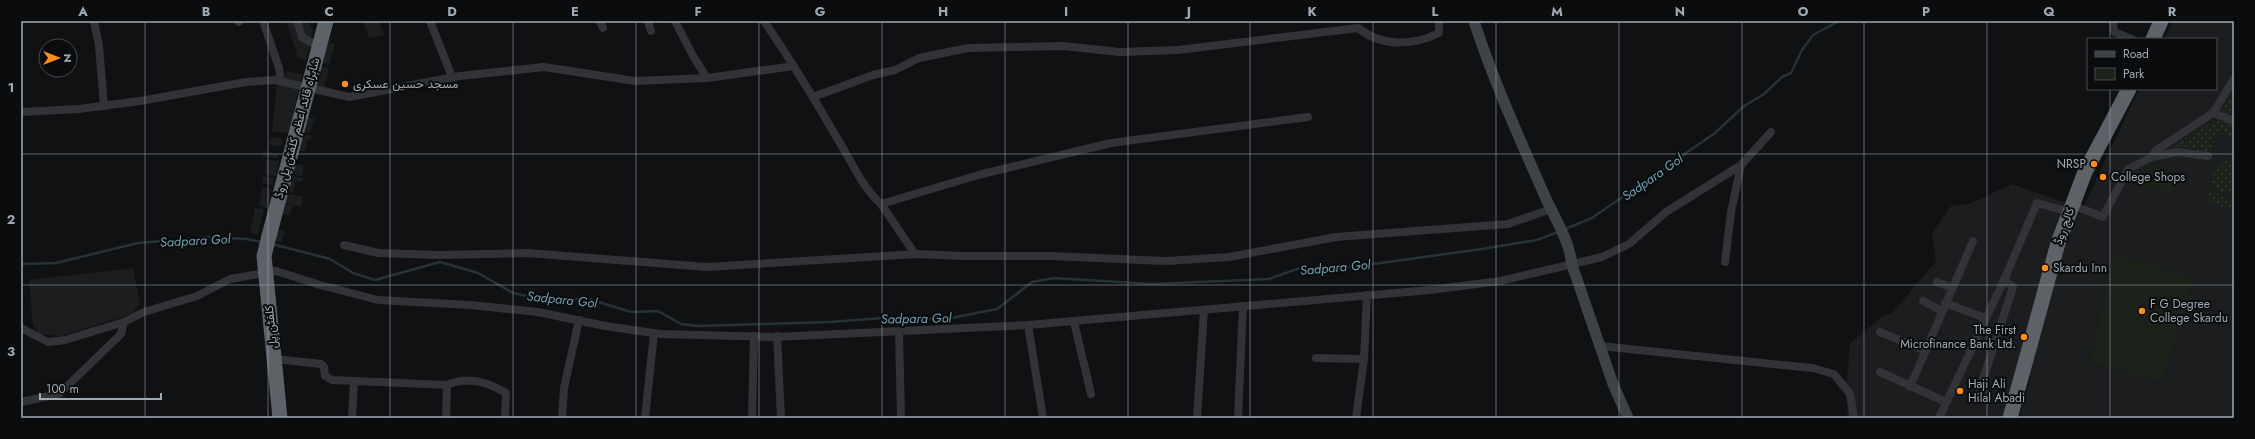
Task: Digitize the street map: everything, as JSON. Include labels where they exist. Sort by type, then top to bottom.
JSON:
[{"type":"highway","name":"شاہراہ قائد اعظم کلفٹن پل روڈ","points":[[270,236],[326,21]]},
{"type":"highway","points":[[2153,38],[2161,21]]},
{"type":"highway","name":"کالج روڈ","points":[[2010,418],[2058,243],[2085,172],[2128,90]]},
{"type":"highway","name":"کلفٹن پل","points":[[270,236],[264,256],[280,418]]},
{"type":"main road","points":[[1474,21],[1489,66],[1570,250],[1572,265],[1600,346],[1628,418]]},
{"type":"street","points":[[94,21],[99,46],[104,106]]},
{"type":"street","points":[[263,21],[279,68],[281,81]]},
{"type":"street","points":[[297,21],[302,37],[319,47]]},
{"type":"street","points":[[430,21],[452,77]]},
{"type":"street","points":[[648,21],[651,31]]},
{"type":"street","points":[[675,21],[693,56],[707,78]]},
{"type":"street","points":[[764,21],[813,97],[856,173],[874,198],[881,204],[915,254]]},
{"type":"street","points":[[813,97],[873,75],[895,70],[919,58],[968,48],[1063,46],[1120,52],[1178,50],[1358,28],[1370,38],[1385,42],[1405,43],[1439,33],[1439,21]]},
{"type":"street","points":[[2112,21],[2114,32],[2129,38]]},
{"type":"street","points":[[21,112],[104,106],[246,82],[281,81],[309,89],[349,97],[452,77],[544,67],[635,81],[707,78],[794,66]]},
{"type":"street","points":[[2152,157],[2155,151],[2213,113],[2234,79]]},
{"type":"street","points":[[2213,113],[2234,121]]},
{"type":"street","points":[[881,204],[982,174],[1111,143],[1308,117]]},
{"type":"street","points":[[21,328],[48,342],[65,340],[124,322],[144,312],[197,296],[230,280],[276,271],[320,285],[378,300],[470,305],[538,312],[654,333],[754,336],[899,332],[1074,322],[1430,290],[1500,281],[1602,257],[1629,244],[1666,212],[1741,166],[1771,132]]},
{"type":"street","points":[[1940,418],[1946,402],[2004,280],[2037,203],[2071,208],[2103,217],[2128,169],[2152,157],[2177,152],[2208,156]]},
{"type":"street","points":[[1725,262],[1731,212],[1741,166]]},
{"type":"street","points":[[344,245],[378,253],[439,255],[526,253],[707,267],[915,254],[963,256],[1050,256],[1166,261],[1229,257],[1336,237],[1508,224],[1553,211]]},
{"type":"street","points":[[1910,387],[1973,241]]},
{"type":"street","points":[[1977,398],[2013,287],[2004,280]]},
{"type":"street","points":[[1938,282],[1952,288]]},
{"type":"street","points":[[1356,418],[1364,360],[1367,295]]},
{"type":"street","points":[[1923,301],[1942,311]]},
{"type":"street","points":[[1945,303],[1985,318]]},
{"type":"street","points":[[1238,418],[1243,306]]},
{"type":"street","points":[[1197,418],[1204,310]]},
{"type":"street","points":[[562,418],[564,388],[579,320]]},
{"type":"street","points":[[21,402],[60,394],[121,334],[124,322]]},
{"type":"street","points":[[1074,322],[1091,394]]},
{"type":"street","points":[[1028,325],[1043,418]]},
{"type":"street","points":[[899,332],[901,418]]},
{"type":"street","points":[[1880,332],[1926,351]]},
{"type":"street","points":[[645,418],[654,333]]},
{"type":"street","points":[[752,418],[754,336]]},
{"type":"street","points":[[777,336],[781,418]]},
{"type":"street","points":[[1600,346],[1812,368],[1834,374],[1850,394],[1854,418]]},
{"type":"street","points":[[1316,358],[1364,360]]},
{"type":"street","points":[[274,359],[321,364],[324,367],[325,376],[332,380],[447,386],[456,381],[472,381],[492,385],[506,393],[505,418]]},
{"type":"street","points":[[1880,372],[1910,387],[1946,402]]},
{"type":"street","points":[[352,418],[354,381]]},
{"type":"street","points":[[446,418],[447,386]]},
{"type":"shaded area","points":[[286,21],[294,21],[310,46],[305,61],[298,58]]},
{"type":"shaded area","points":[[299,21],[309,21],[313,32],[311,39],[304,33]]},
{"type":"shaded area","points":[[363,21],[379,21],[384,35],[369,38]]},
{"type":"shaded area","name":"F G Degree College Skardu","points":[[2173,21],[2234,21],[2234,418],[2019,418],[2031,376],[2015,373],[2007,418],[1848,418],[1846,392],[1850,344],[1882,316],[1893,312],[1936,261],[1932,233],[1951,206],[1969,204],[2012,184],[2066,203],[2080,214],[2139,90],[2217,90],[2217,38],[2164,38]]},
{"type":"shaded area","points":[[327,42],[335,44],[329,65],[321,63]]},
{"type":"shaded area","points":[[320,66],[329,68],[324,87],[314,85]]},
{"type":"shaded area","points":[[286,71],[303,74],[301,82],[284,79]]},
{"type":"shaded area","points":[[277,84],[299,86],[289,133],[272,132]]},
{"type":"shaded area","points":[[307,117],[315,119],[310,133],[302,132]]},
{"type":"shaded area","points":[[303,134],[312,136],[311,140],[308,140],[305,152],[298,150]]},
{"type":"shaded area","points":[[270,137],[283,139],[282,146],[269,145]]},
{"type":"shaded area","points":[[263,152],[278,153],[278,158],[262,157]]},
{"type":"shaded area","points":[[265,159],[279,161],[277,176],[266,175]]},
{"type":"shaded area","points":[[294,164],[304,165],[302,176],[291,174]]},
{"type":"shaded area","points":[[263,176],[274,178],[273,185],[262,183]]},
{"type":"shaded area","points":[[290,176],[303,178],[302,182],[296,181],[293,193],[286,192]]},
{"type":"shaded area","points":[[262,187],[272,189],[267,208],[259,206]]},
{"type":"shaded area","points":[[285,193],[303,197],[301,207],[282,203]]},
{"type":"shaded area","points":[[283,204],[293,206],[290,215],[280,213]]},
{"type":"shaded area","points":[[255,208],[264,209],[258,235],[250,233]]},
{"type":"shaded area","points":[[275,229],[285,231],[281,242],[272,240]]},
{"type":"shaded area","points":[[133,268],[140,303],[132,314],[61,336],[39,334],[33,325],[29,280]]},
{"type":"green space","points":[[2234,88],[2234,119],[2224,115],[2222,111]]},
{"type":"green space","points":[[2215,120],[2234,125],[2234,136],[2216,132],[2211,152],[2174,146]]},
{"type":"green space","points":[[2225,157],[2234,160],[2234,194],[2210,188],[2216,165],[2223,166]]},
{"type":"green space","points":[[2143,164],[2177,174],[2170,193],[2137,185]]},
{"type":"green space","points":[[2210,191],[2234,201],[2234,211],[2207,201]]},
{"type":"green space","points":[[2115,253],[2194,278],[2161,382],[2090,362]]},
{"type":"waterway","name":"Sadpara Gol","points":[[1565,229],[1592,218],[1715,133],[1744,106],[1764,94],[1782,77],[1791,73],[1802,50],[1813,35],[1839,21]]},
{"type":"waterway","name":"Sadpara Gol","points":[[272,244],[330,259],[353,273],[375,280],[440,262],[478,273],[513,293],[547,300],[589,299],[631,312],[658,311],[681,324],[697,326],[830,322],[896,317],[946,319],[997,309],[1032,282],[1054,278],[1152,284],[1269,279],[1300,268],[1352,267],[1482,249],[1537,240],[1558,232]]},
{"type":"waterway","name":"Sadpara Gol","points":[[21,264],[56,263],[138,243],[211,237],[246,239],[261,242]]},
{"type":"place","name":"مسجد حسین عسکری","points":[[345,84]]},
{"type":"place","name":"NRSP","points":[[2094,164]]},
{"type":"place","name":"College Shops","points":[[2103,177]]},
{"type":"place","name":"Skardu Inn","points":[[2045,268]]},
{"type":"place","name":"F G Degree College Skardu","points":[[2142,311]]},
{"type":"place","name":"The First Microfinance Bank Ltd.","points":[[2024,337]]},
{"type":"place","name":"Haji Ali Hilal Abadi","points":[[1960,391]]}]
